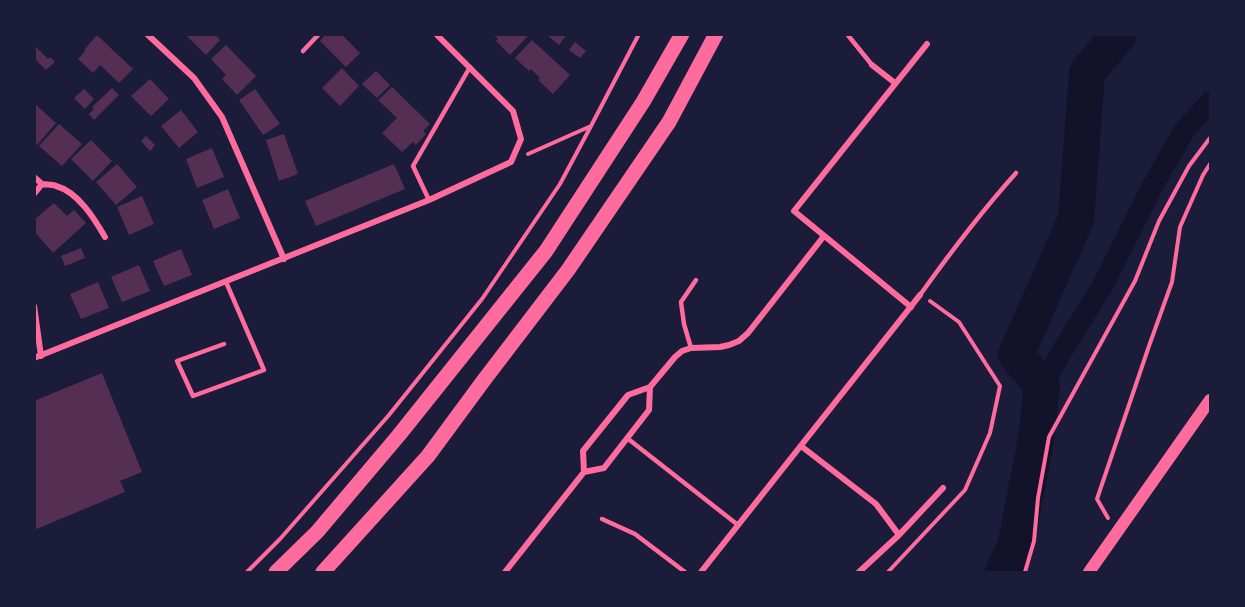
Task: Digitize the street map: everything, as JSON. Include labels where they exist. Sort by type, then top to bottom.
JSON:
[{"type":"highway","points":[[276,573],[317,532],[392,444],[546,251],[643,102],[682,34]]},
{"type":"highway","points":[[324,573],[428,456],[568,270],[669,122],[716,34]]},
{"type":"main road","points":[[1089,573],[1210,400]]},
{"type":"street","points":[[147,34],[194,78],[222,117],[284,259]]},
{"type":"street","points":[[34,306],[38,357],[429,200],[511,162],[521,139],[513,111],[436,34]]},
{"type":"street","points":[[911,307],[794,211],[927,44]]},
{"type":"street","points":[[872,64],[895,83]]},
{"type":"street","points":[[34,177],[42,184],[68,191],[91,213],[105,237]]},
{"type":"street","points":[[34,194],[42,184]]},
{"type":"street","points":[[584,472],[583,451],[628,395],[650,387],[682,351],[691,348],[720,347],[739,340],[757,323],[824,236]]},
{"type":"street","points":[[701,573],[920,294]]},
{"type":"street","points":[[505,573],[584,472],[604,468],[649,411],[650,387]]},
{"type":"street","points":[[801,447],[876,504],[900,535]]},
{"type":"street","points":[[859,573],[900,535],[943,488]]},
{"type":"lane","points":[[303,51],[319,34]]},
{"type":"lane","points":[[848,34],[872,64]]},
{"type":"lane","points":[[429,200],[413,166],[470,67]]},
{"type":"lane","points":[[920,294],[955,246],[1016,173]]},
{"type":"lane","points":[[691,348],[681,302],[696,280]]},
{"type":"lane","points":[[224,345],[177,361],[193,396],[264,370],[226,282]]},
{"type":"lane","points":[[627,438],[738,525]]},
{"type":"lane","points":[[602,519],[635,534],[685,573]]},
{"type":"path","points":[[247,573],[280,539],[389,415],[482,299],[560,184],[639,34]]},
{"type":"path","points":[[511,162],[591,126]]},
{"type":"path","points":[[1025,573],[1034,541],[1038,498],[1049,437],[1135,281],[1159,221],[1189,166],[1210,138]]},
{"type":"path","points":[[1117,533],[1097,499],[1172,282],[1180,227],[1210,164]]},
{"type":"path","points":[[888,573],[965,490],[990,433],[1000,386],[958,322],[920,294]]},
{"type":"building","points":[[185,34],[214,34],[220,40],[206,55]]},
{"type":"building","points":[[326,34],[341,34],[360,53],[346,67],[320,41]]},
{"type":"building","points":[[493,34],[526,34],[528,36],[510,55],[496,41],[498,39]]},
{"type":"building","points":[[546,34],[567,34],[559,45]]},
{"type":"building","points":[[97,35],[133,69],[119,83],[100,65],[93,73],[78,59]]},
{"type":"building","points":[[532,40],[570,75],[553,94],[538,80],[540,78],[531,69],[529,71],[515,58]]},
{"type":"building","points":[[575,42],[586,51],[580,58],[569,50]]},
{"type":"building","points":[[34,45],[48,59],[50,57],[55,62],[46,70],[34,58]]},
{"type":"building","points":[[226,45],[256,76],[237,95],[222,79],[226,75],[211,59]]},
{"type":"building","points":[[342,68],[359,86],[340,106],[322,88]]},
{"type":"building","points":[[376,71],[390,85],[377,98],[362,84]]},
{"type":"building","points":[[150,79],[169,99],[151,116],[131,96]]},
{"type":"building","points":[[392,87],[430,124],[423,131],[426,134],[416,145],[413,142],[402,152],[382,133],[397,118],[378,100]]},
{"type":"building","points":[[112,88],[119,95],[94,120],[89,114],[94,109],[92,107]]},
{"type":"building","points":[[84,89],[94,99],[85,109],[74,98]]},
{"type":"building","points":[[255,89],[280,124],[263,135],[239,100]]},
{"type":"building","points":[[34,103],[56,123],[37,145],[34,143]]},
{"type":"building","points":[[181,110],[198,132],[179,148],[161,126]]},
{"type":"building","points":[[59,124],[82,144],[62,166],[39,146]]},
{"type":"building","points":[[284,134],[298,174],[279,181],[266,140]]},
{"type":"building","points":[[146,136],[155,145],[150,151],[141,141]]},
{"type":"building","points":[[91,140],[112,161],[93,181],[71,159]]},
{"type":"building","points":[[212,148],[224,177],[197,188],[186,159]]},
{"type":"building","points":[[117,164],[137,187],[116,205],[96,182]]},
{"type":"building","points":[[394,164],[405,189],[316,226],[305,201]]},
{"type":"building","points":[[228,189],[240,218],[214,229],[202,200]]},
{"type":"building","points":[[142,196],[154,224],[129,235],[117,207]]},
{"type":"building","points":[[54,203],[67,216],[74,210],[86,223],[53,253],[34,231],[34,220]]},
{"type":"building","points":[[81,248],[85,258],[65,266],[61,256]]},
{"type":"building","points":[[181,249],[192,275],[164,286],[153,261]]},
{"type":"building","points":[[139,265],[150,291],[122,302],[111,277]]},
{"type":"building","points":[[98,282],[109,308],[81,319],[70,294]]},
{"type":"building","points":[[102,373],[142,472],[120,481],[125,492],[34,530],[34,401]]},
{"type":"waterway","points":[[1003,572],[1015,547],[1035,446],[1042,386],[1016,355],[1076,219],[1087,73],[1119,34]]},
{"type":"waterway","points":[[1042,386],[1103,285],[1152,187],[1184,131],[1210,102]]}]
